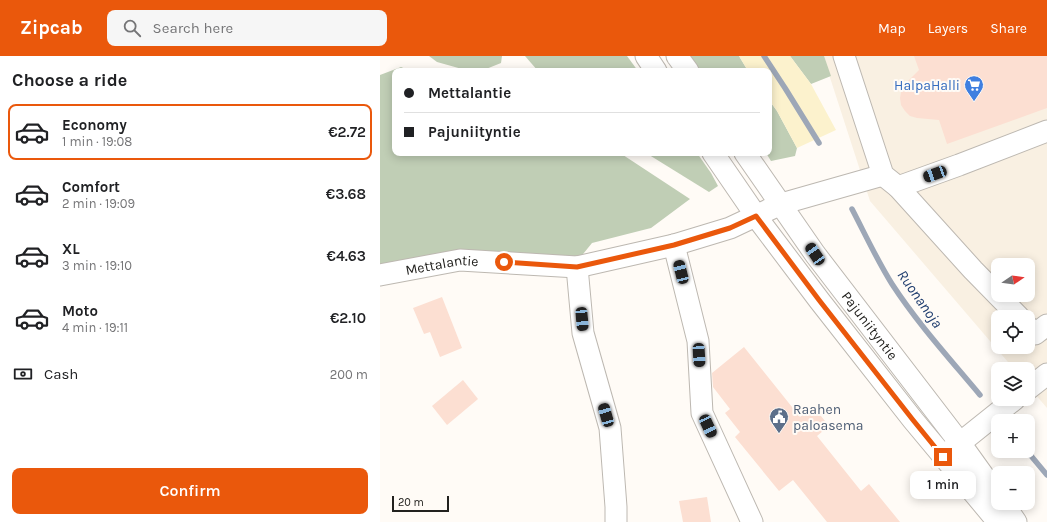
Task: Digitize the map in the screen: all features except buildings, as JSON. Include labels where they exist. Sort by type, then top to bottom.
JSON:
[{"type":"street","points":[[646,56],[654,68]]},
{"type":"street","points":[[677,56],[686,68]]},
{"type":"street","points":[[844,56],[891,181],[1012,310]]},
{"type":"street","name":"Mettalantie","points":[[380,275],[460,260],[577,267],[674,245],[730,228],[781,204],[959,165],[1047,131]]},
{"type":"street","name":"Pajuniityntie","points":[[715,156],[756,216],[819,300],[913,420],[998,522]]},
{"type":"street","name":"Pajuniityntie","points":[[747,156],[815,254],[960,443],[991,486]]},
{"type":"street","points":[[674,245],[698,340],[702,413],[752,522]]},
{"type":"street","points":[[577,267],[583,333],[610,428],[616,522]]},
{"type":"street","points":[[1035,383],[1047,374]]},
{"type":"street","points":[[943,457],[1006,406]]},
{"type":"street","points":[[1008,510],[1016,522]]},
{"type":"shaded area","points":[[823,56],[1047,56],[1047,408],[1035,394],[1035,362],[1008,362],[1001,354],[1035,354],[1035,310],[991,310],[991,342],[870,201]]},
{"type":"green space","points":[[429,56],[502,56],[501,63],[488,68],[458,68],[437,62]]},
{"type":"green space","points":[[525,56],[627,56],[636,68],[535,68]]},
{"type":"green space","points":[[687,56],[739,56],[746,68],[697,68]]},
{"type":"green space","points":[[790,56],[824,56],[831,76],[811,84]]},
{"type":"green space","points":[[392,70],[392,156],[625,156],[690,199],[651,228],[592,243],[579,259],[470,250],[380,264],[380,75]]},
{"type":"green space","points":[[772,104],[797,148],[795,156],[771,161],[768,156],[772,156]]},
{"type":"green space","points":[[651,156],[699,156],[718,186],[709,192]]},
{"type":"sand","points":[[739,56],[790,56],[811,84],[836,130],[797,148],[772,104],[772,68],[746,68]]},
{"type":"waterway","name":"Ruonanoja","points":[[764,56],[772,68]]},
{"type":"waterway","name":"Ruonanoja","points":[[772,68],[819,143]]},
{"type":"waterway","name":"Ruonanoja","points":[[852,209],[881,266],[902,299],[934,341],[980,395]]},
{"type":"waterway","name":"Ruonanoja","points":[[1033,458],[1047,475]]},
{"type":"place","name":"HalpaHalli","points":[[974,102]]},
{"type":"place","name":"Raahen paloasema","points":[[779,434]]},
{"type":"route","points":[[504,262],[577,267],[674,245],[730,228],[756,216],[819,300],[943,457]]}]
